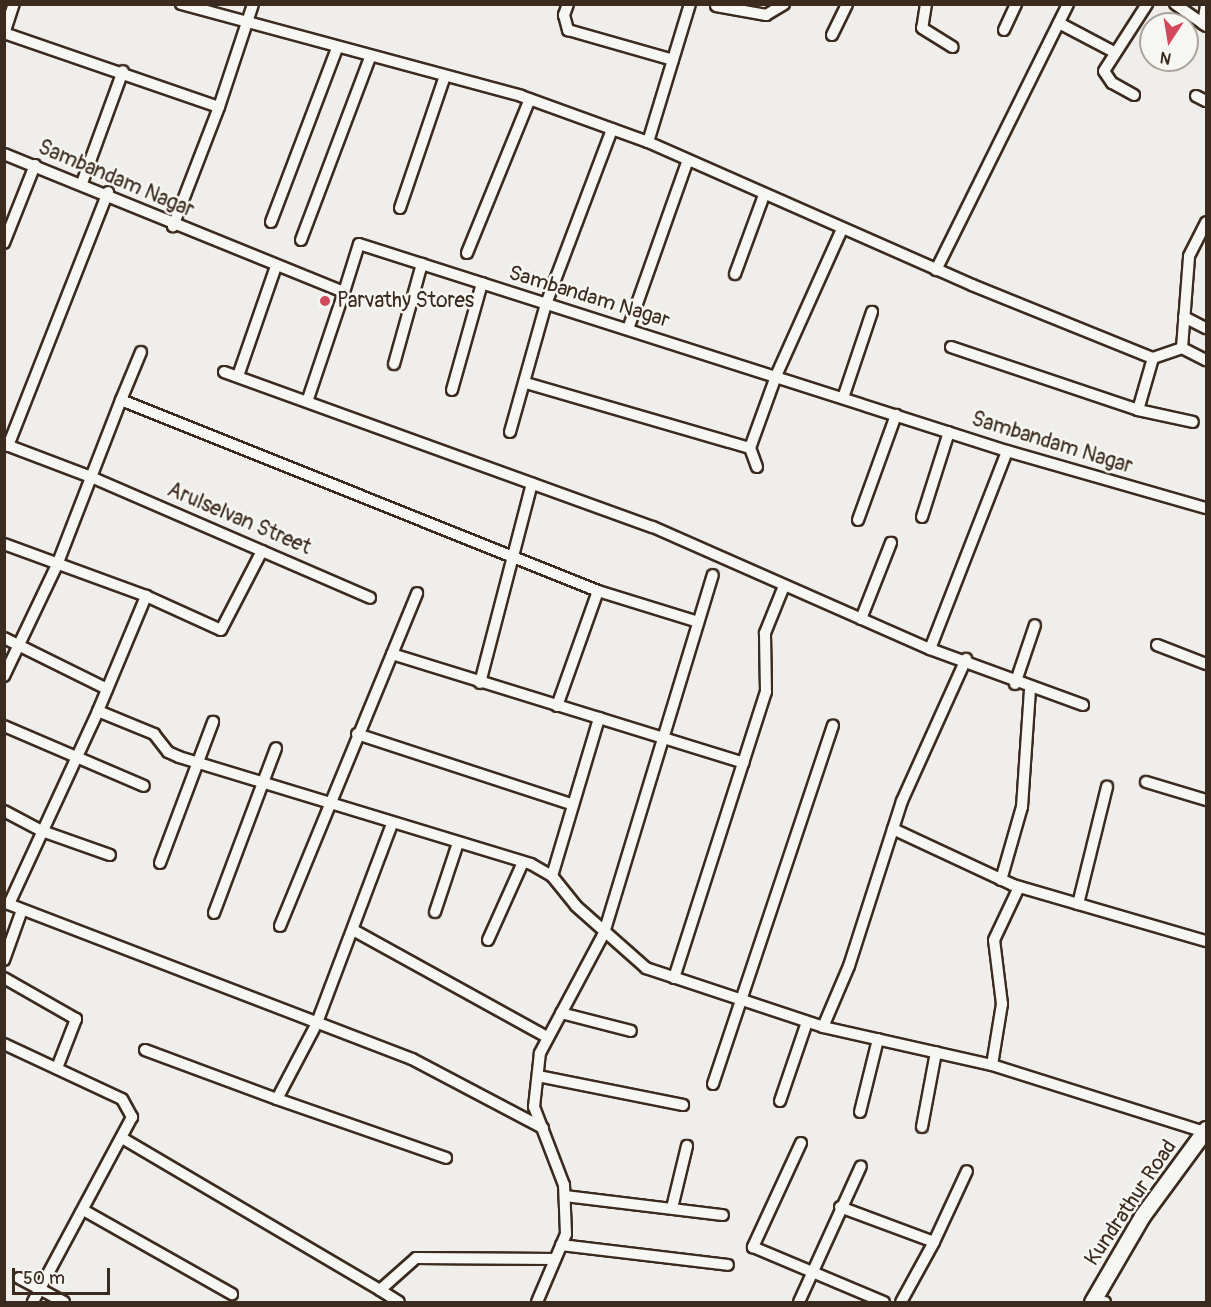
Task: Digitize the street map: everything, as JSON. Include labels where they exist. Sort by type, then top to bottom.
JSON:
[{"type":"street","points":[[14,4],[5,34],[123,71],[219,107]]},
{"type":"street","points":[[181,4],[247,24],[530,99],[648,142],[842,230],[1153,357],[1182,348],[1206,360]]},
{"type":"street","points":[[174,225],[219,107],[253,4]]},
{"type":"street","points":[[568,4],[564,15],[568,30],[674,60]]},
{"type":"street","points":[[648,142],[690,4]]},
{"type":"street","points":[[716,6],[766,15],[784,4]]},
{"type":"street","points":[[832,35],[847,4]]},
{"type":"street","points":[[926,4],[922,28],[952,47]]},
{"type":"street","points":[[1004,30],[1016,4]]},
{"type":"street","points":[[936,270],[1068,4]]},
{"type":"street","points":[[1134,95],[1106,77],[1114,52],[1147,4]]},
{"type":"street","points":[[1175,4],[1205,25]]},
{"type":"street","points":[[1205,25],[1206,4]]},
{"type":"street","points":[[1059,23],[1114,52]]},
{"type":"street","points":[[271,222],[338,48]]},
{"type":"street","points":[[301,240],[370,57]]},
{"type":"street","points":[[82,183],[123,71]]},
{"type":"street","points":[[400,208],[445,76]]},
{"type":"street","points":[[467,253],[530,99]]},
{"type":"street","points":[[510,432],[526,383],[546,304],[612,129]]},
{"type":"street","name":"Sambandam Nagar","points":[[4,154],[108,192],[174,225],[344,292],[360,244],[1007,451],[1206,508]]},
{"type":"street","points":[[628,329],[688,160]]},
{"type":"street","points":[[4,243],[35,165]]},
{"type":"street","points":[[6,445],[108,192]]},
{"type":"street","points":[[735,274],[764,195]]},
{"type":"street","points":[[1182,348],[1189,256],[1205,227]]},
{"type":"street","points":[[757,467],[750,448],[776,376],[842,230]]},
{"type":"street","points":[[394,364],[422,264]]},
{"type":"street","points":[[238,376],[276,266]]},
{"type":"street","points":[[452,390],[482,283]]},
{"type":"street","points":[[308,399],[344,292]]},
{"type":"street","points":[[843,398],[872,312]]},
{"type":"street","points":[[1184,317],[1206,328]]},
{"type":"street","points":[[951,347],[1138,410],[1193,423]]},
{"type":"street","points":[[4,676],[57,565],[141,352]]},
{"type":"street","points":[[1138,410],[1153,357]]},
{"type":"street","points":[[224,372],[308,399],[653,527],[930,650],[966,658],[1015,684],[1083,705]]},
{"type":"street","points":[[526,383],[750,448]]},
{"type":"street","points":[[121,399],[598,591],[698,622]]},
{"type":"street","points":[[858,520],[896,415]]},
{"type":"street","points":[[922,517],[949,432]]},
{"type":"street","name":"Arulselvan Street","points":[[6,445],[91,477],[370,598]]},
{"type":"street","points":[[930,650],[1007,451]]},
{"type":"street","points":[[480,683],[532,484]]},
{"type":"street","points":[[861,619],[891,543]]},
{"type":"street","points":[[4,544],[146,596],[221,630],[262,551]]},
{"type":"street","points":[[537,1302],[566,1234],[565,1196],[534,1107],[547,1037],[604,933],[712,574]]},
{"type":"street","points":[[674,978],[766,692],[765,633],[784,586]]},
{"type":"street","points":[[557,706],[598,591]]},
{"type":"street","points":[[280,926],[357,734],[417,593]]},
{"type":"street","points":[[146,596],[98,711],[9,904],[261,997],[317,1023],[412,1059],[543,1128]]},
{"type":"street","points":[[1015,684],[1035,625]]},
{"type":"street","points":[[4,638],[107,689]]},
{"type":"street","points":[[1157,645],[1206,663]]},
{"type":"street","points":[[392,654],[557,706],[663,734],[744,763]]},
{"type":"street","points":[[823,1027],[849,966],[893,829],[966,658]]},
{"type":"street","points":[[1001,880],[1022,807],[1030,689]]},
{"type":"street","points":[[98,711],[144,729],[168,752],[200,764],[330,801],[392,824],[523,862],[552,876],[604,933],[646,968],[743,1003],[823,1027],[992,1065],[1206,1130]]},
{"type":"street","points":[[552,876],[571,804],[599,718]]},
{"type":"street","points":[[160,863],[200,764],[213,722]]},
{"type":"street","points":[[4,726],[144,786]]},
{"type":"street","points":[[713,1084],[743,1003],[833,726]]},
{"type":"street","points":[[357,734],[571,804]]},
{"type":"street","points":[[214,913],[276,748]]},
{"type":"street","points":[[1146,782],[1206,800]]},
{"type":"street","points":[[1078,904],[1107,787]]},
{"type":"street","points":[[4,811],[42,831],[110,855]]},
{"type":"street","points":[[277,1099],[317,1023],[355,931],[392,824]]},
{"type":"street","points":[[893,829],[1016,886],[1206,941]]},
{"type":"street","points":[[435,912],[458,843]]},
{"type":"street","points":[[488,940],[523,862]]},
{"type":"street","points":[[992,1065],[1002,1004],[994,940],[1016,886]]},
{"type":"street","points":[[4,960],[22,910]]},
{"type":"street","points":[[355,931],[547,1037]]},
{"type":"street","points":[[4,978],[76,1019],[57,1068]]},
{"type":"street","points":[[561,1013],[631,1031]]},
{"type":"street","points":[[780,1101],[807,1022]]},
{"type":"street","points":[[860,1112],[878,1039]]},
{"type":"street","points":[[4,1044],[129,1105],[132,1117],[85,1211],[38,1288],[33,1302]]},
{"type":"street","points":[[145,1050],[446,1158]]},
{"type":"street","points":[[922,1127],[936,1052]]},
{"type":"street","points":[[538,1076],[683,1105]]},
{"type":"street","name":"Kundrathur Road","points":[[1096,1302],[1142,1216],[1206,1130]]},
{"type":"street","points":[[122,1138],[399,1302]]},
{"type":"street","points":[[801,1143],[753,1247],[884,1302]]},
{"type":"street","points":[[672,1208],[687,1146]]},
{"type":"street","points":[[800,1302],[840,1207],[861,1166]]},
{"type":"street","points":[[901,1302],[934,1242],[967,1171]]},
{"type":"street","points":[[565,1196],[723,1215]]},
{"type":"street","points":[[840,1207],[934,1242]]},
{"type":"street","points":[[85,1211],[232,1294]]},
{"type":"street","points":[[561,1245],[728,1265]]},
{"type":"street","points":[[380,1290],[416,1258],[555,1259]]},
{"type":"street","points":[[19,1278],[64,1302]]},
{"type":"place","name":"Parvathy Stores","points":[[325,301]]}]
